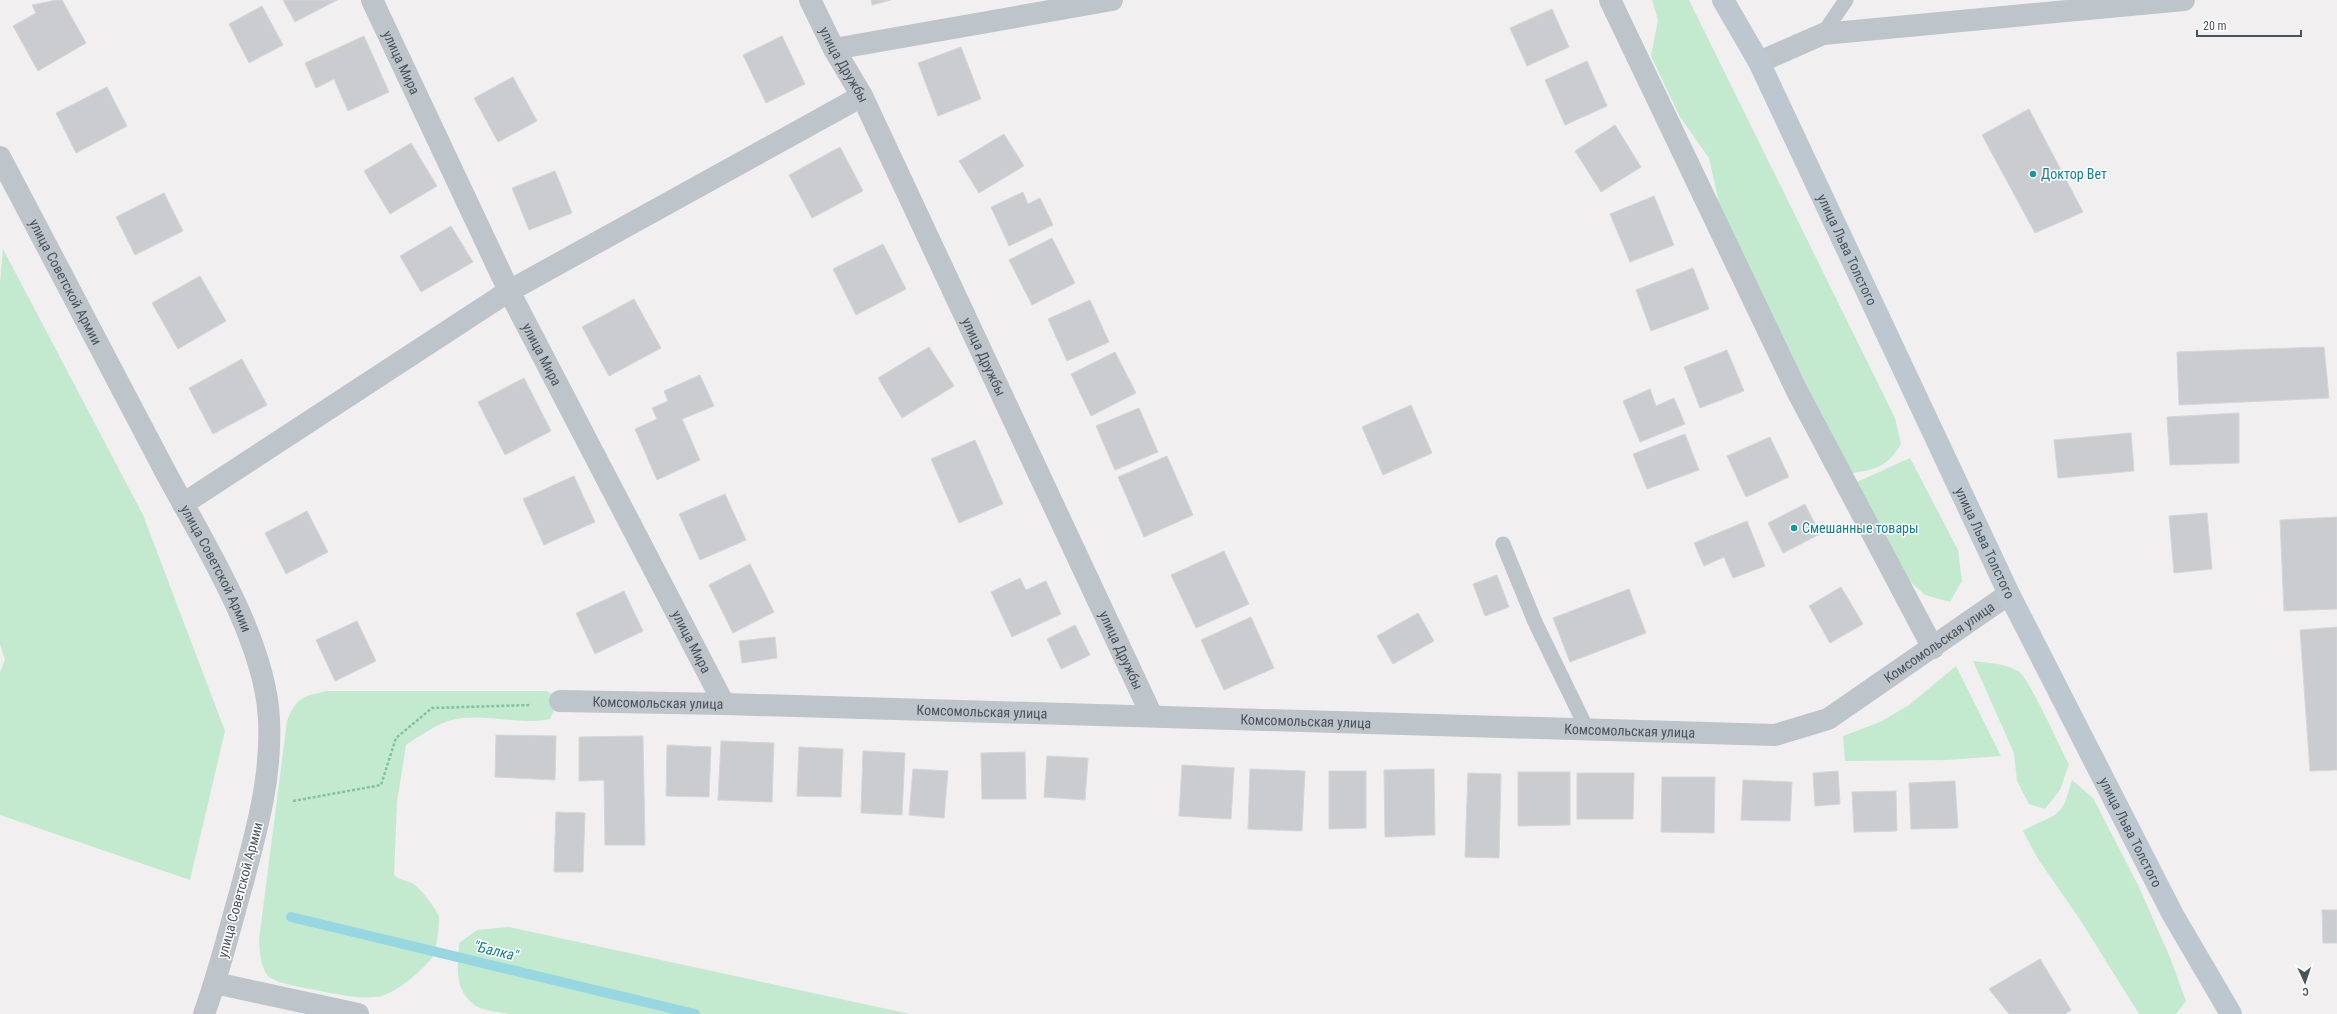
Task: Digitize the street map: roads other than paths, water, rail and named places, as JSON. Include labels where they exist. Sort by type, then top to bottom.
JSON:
[{"type":"street","name":"улица Мира","points":[[372,0],[509,291],[724,704]]},
{"type":"street","name":"улица Дружбы","points":[[810,0],[834,49],[862,96],[1152,716]]},
{"type":"street","points":[[834,49],[1112,0]]},
{"type":"street","points":[[1610,0],[1797,391],[1933,648]]},
{"type":"street","name":"улица Льва Толстого","points":[[1723,0],[1759,62],[2009,594],[2173,915],[2231,1014]]},
{"type":"street","points":[[1759,62],[1823,34],[2184,0]]},
{"type":"street","points":[[183,504],[509,291],[862,96]]},
{"type":"street","name":"улица Советской Армии","points":[[0,157],[222,575],[255,650],[266,691],[270,719],[268,769],[263,806],[216,983],[204,1014]]},
{"type":"street","name":"Комсомольская улица","points":[[560,701],[724,704],[1775,735],[1828,719],[1933,648],[2009,594]]},
{"type":"street","points":[[216,983],[358,1014]]},
{"type":"lane","points":[[1823,34],[1846,0]]},
{"type":"lane","points":[[1503,544],[1535,622],[1587,730]]},
{"type":"waterway","name":"\"Балка\"","points":[[291,917],[695,1014]]},
{"type":"place","name":"Доктор Вет","points":[[2033,174]]},
{"type":"place","name":"Смешанные товары","points":[[1794,528]]}]
